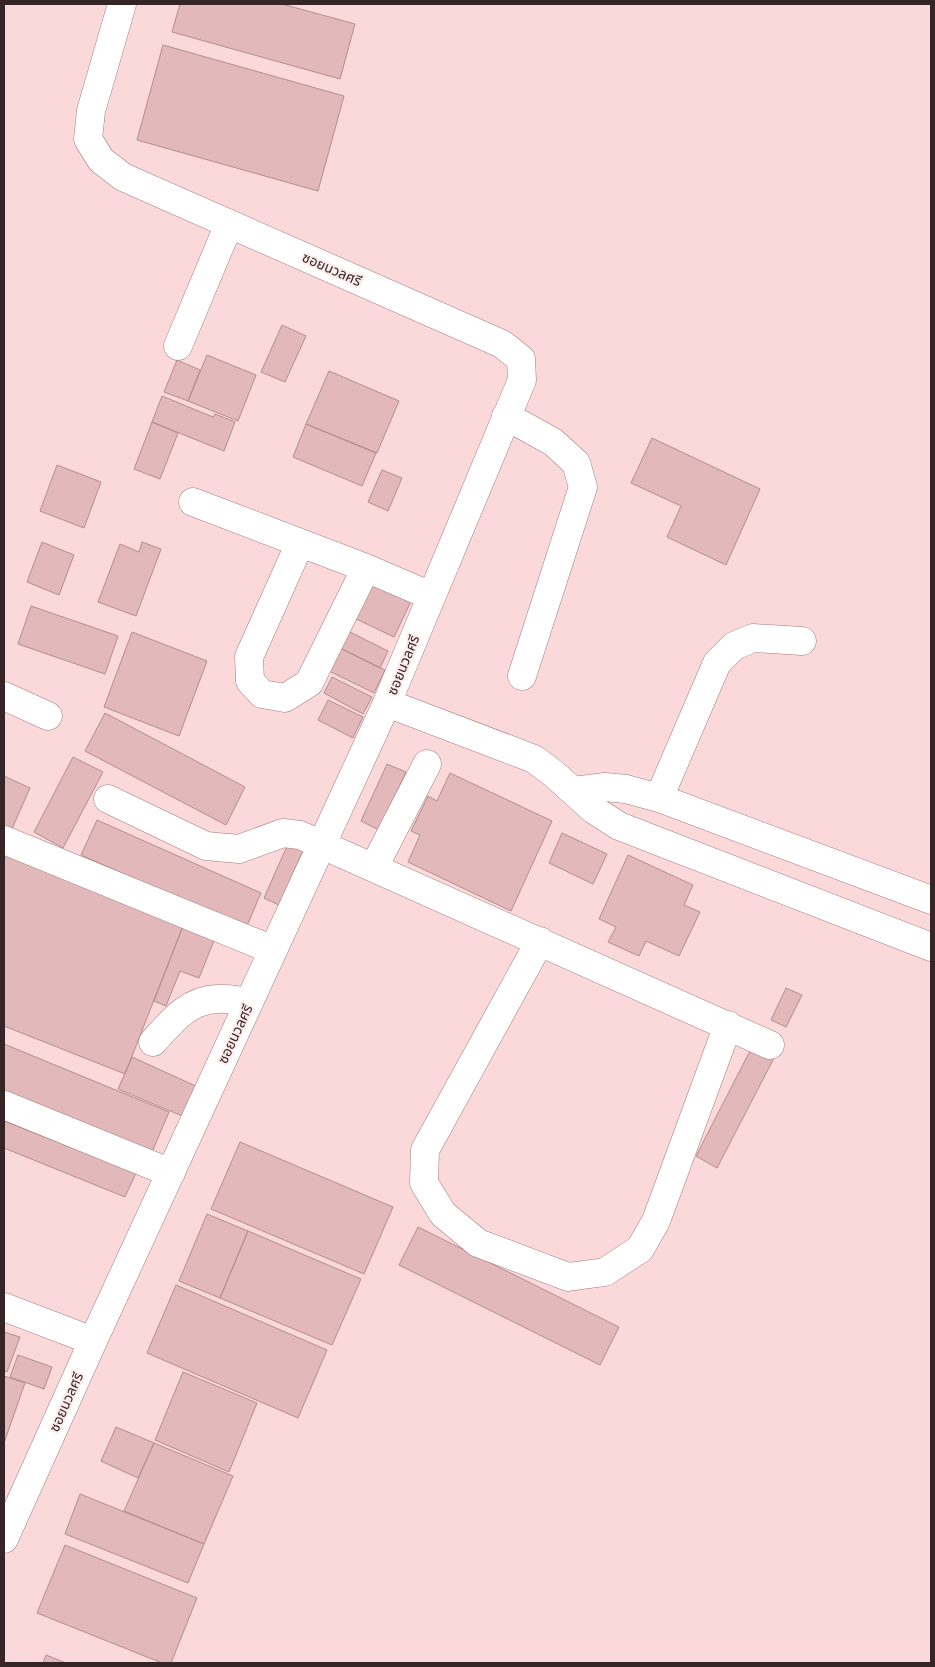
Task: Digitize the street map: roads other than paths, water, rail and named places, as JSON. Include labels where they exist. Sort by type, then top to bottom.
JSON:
[{"type":"street","name":"ซอยนวลศรี","points":[[4,1539],[387,703],[522,380],[521,359],[502,344],[123,178],[101,160],[88,139],[91,111],[122,4]]},
{"type":"street","points":[[178,346],[229,224]]},
{"type":"street","points":[[506,416],[553,442],[576,463],[583,487],[522,676]]},
{"type":"street","points":[[193,502],[366,568],[431,596]]},
{"type":"street","points":[[300,543],[249,657],[250,681],[262,694],[285,698],[309,683],[366,568]]},
{"type":"street","points":[[659,798],[716,663],[734,646],[753,638],[802,641]]},
{"type":"street","points":[[4,696],[48,716]]},
{"type":"street","points":[[387,703],[534,759],[574,791],[594,810],[619,826],[931,947]]},
{"type":"street","points":[[374,867],[427,764]]},
{"type":"street","points":[[574,791],[605,787],[626,789],[659,798],[931,900]]},
{"type":"street","points":[[108,799],[206,846],[239,849],[283,833],[300,835],[770,1045]]},
{"type":"street","points":[[4,840],[273,950]]},
{"type":"street","points":[[540,941],[425,1150],[424,1183],[443,1214],[478,1243],[568,1278],[605,1272],[640,1249],[656,1221],[728,1025]]},
{"type":"street","points":[[154,1042],[178,1014],[197,1004],[216,999],[249,1002]]},
{"type":"street","points":[[4,1105],[171,1173]]},
{"type":"street","points":[[4,1307],[93,1342]]}]
